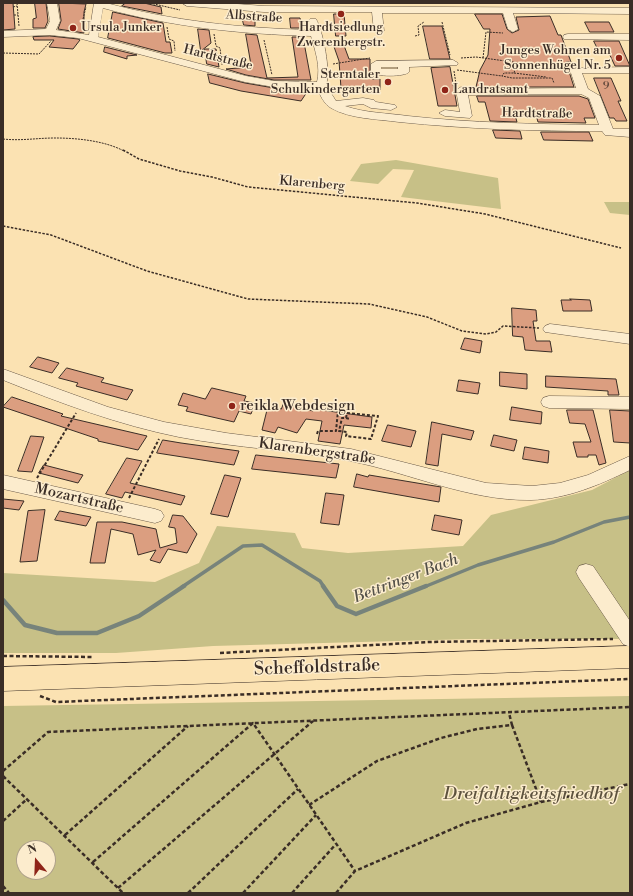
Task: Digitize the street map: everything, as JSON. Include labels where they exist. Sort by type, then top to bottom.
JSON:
[{"type":"main road","name":"Scheffoldstraße","points":[[3,679],[626,645]]},
{"type":"street","points":[[52,3],[55,21],[54,33]]},
{"type":"street","points":[[93,38],[99,3]]},
{"type":"street","name":"Albstraße","points":[[99,3],[166,20],[213,27],[263,32],[314,33]]},
{"type":"street","points":[[186,3],[234,8],[313,10],[359,6],[377,10],[506,10],[600,7],[630,11]]},
{"type":"street","points":[[313,10],[314,33],[322,65],[323,81],[321,85],[329,100],[342,103],[363,101],[370,102],[371,105],[466,116],[462,91],[583,91],[594,96],[606,128]]},
{"type":"street","points":[[377,10],[379,32]]},
{"type":"street","points":[[443,10],[446,22]]},
{"type":"street","points":[[506,10],[513,29]]},
{"type":"street","points":[[579,21],[578,18],[630,18]]},
{"type":"street","name":"Hardtstraße","points":[[3,34],[54,33],[93,38],[223,74],[274,84],[321,85]]},
{"type":"street","points":[[568,37],[626,37],[630,51]]},
{"type":"street","points":[[403,64],[455,64]]},
{"type":"street","points":[[583,91],[575,70],[630,70]]},
{"type":"street","name":"Hardtstraße","points":[[329,100],[338,107],[351,111],[440,124],[481,127],[606,128],[609,133],[630,133]]},
{"type":"street","points":[[550,329],[630,338]]},
{"type":"street","name":"Klarenbergstraße","points":[[3,374],[81,404],[164,428],[250,443],[349,454],[393,464],[474,489],[502,492],[558,491],[584,484],[630,462]]},
{"type":"street","points":[[548,402],[630,403]]},
{"type":"street","name":"Mozartstraße","points":[[3,482],[31,487],[123,510],[155,516]]},
{"type":"street","points":[[586,572],[626,645]]},
{"type":"path","points":[[17,3],[20,33]]},
{"type":"path","points":[[83,19],[87,3]]},
{"type":"path","points":[[13,7],[17,6]]},
{"type":"path","points":[[124,33],[127,11]]},
{"type":"path","points":[[166,20],[169,39],[174,41],[177,62]]},
{"type":"path","points":[[415,36],[419,35],[418,26],[424,22]]},
{"type":"path","points":[[213,27],[216,46],[220,48],[223,74]]},
{"type":"path","points":[[483,58],[486,32],[516,33],[516,29],[513,29]]},
{"type":"path","points":[[263,32],[274,84]]},
{"type":"path","points":[[3,53],[39,54],[54,33]]},
{"type":"path","points":[[322,65],[352,62],[364,58],[375,58]]},
{"type":"path","points":[[455,64],[483,58],[528,64]]},
{"type":"path","points":[[514,73],[517,62]]},
{"type":"path","points":[[455,64],[512,78],[552,78]]},
{"type":"path","points":[[502,76],[504,73],[514,73],[552,78]]},
{"type":"path","points":[[552,78],[557,87]]},
{"type":"path","name":"Klarenberg","points":[[3,139],[19,141],[55,138],[89,140],[116,147],[139,160],[180,172],[212,177],[248,187],[417,204],[485,214],[621,248]]},
{"type":"path","points":[[3,226],[51,235],[147,271],[248,299],[369,304],[427,317],[462,331],[486,334],[496,332],[503,326],[550,329]]},
{"type":"path","points":[[31,487],[81,404]]},
{"type":"path","points":[[317,434],[318,432],[336,431],[338,411],[329,411]]},
{"type":"path","points":[[346,418],[347,413],[378,416],[371,439],[346,436],[347,432],[339,431],[342,418],[346,418],[350,418]]},
{"type":"path","points":[[123,510],[164,428]]},
{"type":"path","points":[[213,653],[430,642],[596,638],[626,645]]},
{"type":"path","points":[[3,656],[101,657]]},
{"type":"path","points":[[38,695],[56,702],[630,679]]},
{"type":"path","points":[[3,771],[48,732],[630,707]]},
{"type":"path","points":[[509,713],[541,802]]},
{"type":"path","points":[[118,888],[314,720]]},
{"type":"path","points":[[253,723],[355,871]]},
{"type":"path","points":[[93,862],[253,723]]},
{"type":"path","points":[[309,805],[377,761],[441,738],[477,729],[512,724]]},
{"type":"path","points":[[65,835],[188,726]]},
{"type":"path","points":[[3,776],[93,862],[123,893]]},
{"type":"path","points":[[336,893],[355,871],[466,823],[541,802],[630,784]]},
{"type":"path","points":[[188,893],[298,789]]},
{"type":"path","points":[[3,822],[27,799]]},
{"type":"path","points":[[243,893],[316,815]]},
{"type":"path","points":[[292,893],[336,844]]},
{"type":"path","points":[[3,886],[10,893]]},
{"type":"green space","points":[[396,160],[498,178],[501,209],[401,197],[414,170],[393,169],[378,184],[350,181],[361,164]]},
{"type":"green space","points":[[604,202],[630,202],[630,215],[610,213]]},
{"type":"green space","points":[[630,470],[630,639],[472,639],[213,646],[116,653],[3,653],[3,573],[155,582],[199,563],[217,526],[295,533],[302,548],[348,553],[463,546],[491,515],[592,490]]},
{"type":"green space","name":"Dreifaltigkeitsfriedhof","points":[[630,696],[630,893],[3,893],[3,706]]},
{"type":"building","points":[[3,3],[13,3],[15,29],[3,30]]},
{"type":"building","points":[[35,3],[46,3],[48,21],[45,28],[33,28],[33,19],[36,18]]},
{"type":"building","points":[[59,3],[86,4],[84,12],[84,33],[58,29],[61,21]]},
{"type":"building","points":[[126,3],[144,3],[161,7],[162,14],[122,6]]},
{"type":"building","points":[[113,12],[163,23],[166,42],[170,42],[172,53],[165,53],[108,38]]},
{"type":"building","points":[[334,14],[344,14],[346,36],[336,36]]},
{"type":"building","points":[[475,14],[502,14],[507,29],[512,33],[519,30],[516,17],[550,16],[558,35],[561,35],[571,62],[566,62],[574,87],[476,87],[480,70],[488,55],[490,29],[484,29]]},
{"type":"building","points":[[242,16],[255,16],[255,26],[244,25]]},
{"type":"building","points":[[290,18],[300,18],[302,28],[291,28]]},
{"type":"building","points":[[585,22],[609,22],[614,32],[590,32]]},
{"type":"building","points":[[423,26],[442,26],[450,59],[430,59]]},
{"type":"building","points":[[198,29],[209,30],[211,43],[201,51]]},
{"type":"building","points":[[246,34],[257,35],[267,78],[298,77],[292,37],[303,37],[311,80],[274,80],[246,75],[226,69],[251,67]]},
{"type":"building","points":[[50,36],[80,40],[73,49],[49,47],[54,40],[34,40],[33,37]]},
{"type":"building","points":[[342,40],[349,59],[370,59],[370,72],[372,79],[380,79],[380,90],[367,90],[367,87],[341,88],[339,61],[332,41]]},
{"type":"building","name":"Junges Wohnen am Sonnenhügel Nr. 5","points":[[594,41],[619,41],[630,66],[615,66],[607,49],[598,49]]},
{"type":"building","points":[[105,47],[137,55],[127,56],[127,59],[104,52]]},
{"type":"building","points":[[205,49],[216,49],[219,67],[207,64]]},
{"type":"building","name":"Landratsamt","points":[[450,67],[457,106],[438,106],[431,68]]},
{"type":"building","points":[[208,74],[274,88],[309,89],[301,101],[241,91],[210,83]]},
{"type":"building","points":[[594,78],[611,78],[621,101],[618,101],[627,121],[616,121],[614,118],[610,118]]},
{"type":"building","points":[[477,96],[579,96],[588,99],[595,118],[584,118],[586,123],[538,122],[536,115],[515,115],[517,122],[490,121],[485,102],[479,102]]},
{"type":"building","points":[[493,130],[520,131],[522,139],[496,138]]},
{"type":"building","points":[[541,132],[589,132],[593,141],[544,140]]},
{"type":"building","points":[[570,299],[590,300],[592,311],[563,311],[561,300],[571,300]]},
{"type":"building","points":[[512,308],[536,310],[537,321],[533,321],[536,341],[550,341],[552,352],[525,350],[523,337],[513,336]]},
{"type":"building","points":[[465,338],[482,341],[480,353],[461,349]]},
{"type":"building","points":[[38,357],[59,363],[52,373],[30,367]]},
{"type":"building","points":[[67,368],[104,378],[101,382],[133,390],[127,400],[76,386],[78,383],[59,378]]},
{"type":"building","points":[[500,372],[527,374],[527,389],[500,386]]},
{"type":"building","points":[[546,376],[616,379],[619,395],[608,395],[608,391],[546,387]]},
{"type":"building","points":[[459,380],[480,383],[478,394],[457,391]]},
{"type":"building","points":[[212,388],[246,396],[244,401],[255,403],[251,414],[239,411],[234,422],[186,411],[188,407],[178,405],[183,393],[205,399]]},
{"type":"building","points":[[12,397],[63,414],[61,416],[147,436],[138,450],[98,441],[98,439],[3,407]]},
{"type":"building","points":[[284,403],[313,411],[314,409],[372,417],[371,428],[344,425],[340,444],[318,441],[322,421],[306,419],[297,433],[278,427],[275,433],[262,430],[268,406],[281,409]]},
{"type":"building","points":[[512,407],[542,412],[541,424],[510,420]]},
{"type":"building","points":[[567,410],[593,410],[606,463],[599,465],[596,455],[577,457],[573,442],[591,442],[585,424],[570,423]]},
{"type":"building","points":[[610,410],[630,411],[630,443],[614,442]]},
{"type":"building","points":[[432,422],[474,431],[471,440],[442,434],[438,466],[426,464]]},
{"type":"building","points":[[388,425],[416,431],[411,447],[382,441]]},
{"type":"building","points":[[494,435],[517,440],[514,451],[491,446]]},
{"type":"building","points":[[31,436],[44,437],[32,472],[18,471]]},
{"type":"building","points":[[163,440],[239,451],[234,465],[157,453]]},
{"type":"building","points":[[525,447],[549,451],[548,463],[523,459]]},
{"type":"building","points":[[256,455],[339,464],[336,478],[252,469]]},
{"type":"building","points":[[127,458],[142,461],[130,483],[185,496],[181,505],[125,492],[122,498],[106,494]]},
{"type":"building","points":[[44,465],[83,475],[78,483],[39,473]]},
{"type":"building","points":[[357,474],[368,477],[369,475],[441,487],[439,502],[354,487]]},
{"type":"building","points":[[225,475],[241,478],[228,517],[211,514]]},
{"type":"building","points":[[326,493],[344,495],[339,525],[321,523]]},
{"type":"building","points":[[3,499],[24,501],[19,510],[3,508]]},
{"type":"building","points":[[45,510],[37,561],[20,562],[28,511]]},
{"type":"building","points":[[60,511],[91,517],[86,526],[55,520]]},
{"type":"building","points":[[173,515],[183,516],[197,534],[187,553],[168,549],[160,563],[150,560],[156,550],[138,555],[133,534],[111,529],[105,563],[90,563],[97,522],[122,522],[156,529],[160,548],[177,543],[175,528],[169,527]]},
{"type":"building","points":[[435,515],[462,520],[459,535],[432,530]]},
{"type":"waterway","name":"Bettringer Bach","points":[[424,587],[478,565],[554,542],[604,522],[630,517]]},
{"type":"waterway","name":"Bettringer Bach","points":[[182,587],[243,546],[262,545],[320,581],[324,587]]},
{"type":"waterway","name":"Bettringer Bach","points":[[3,600],[25,625],[57,633],[97,633],[139,616],[184,586]]},
{"type":"waterway","name":"Bettringer Bach","points":[[323,586],[337,606],[356,614],[426,586]]},
{"type":"place","name":"Hardtsiedlung Zwerenbergstr.","points":[[341,14]]},
{"type":"place","name":"Ursula Junker","points":[[73,28]]},
{"type":"place","name":"Junges Wohnen am Sonnenhügel Nr. 5","points":[[619,58]]},
{"type":"place","name":"Sterntaler Schulkindergarten","points":[[388,82]]},
{"type":"place","name":"Landratsamt","points":[[445,90]]},
{"type":"place","name":"reikla Webdesign","points":[[232,406]]}]
